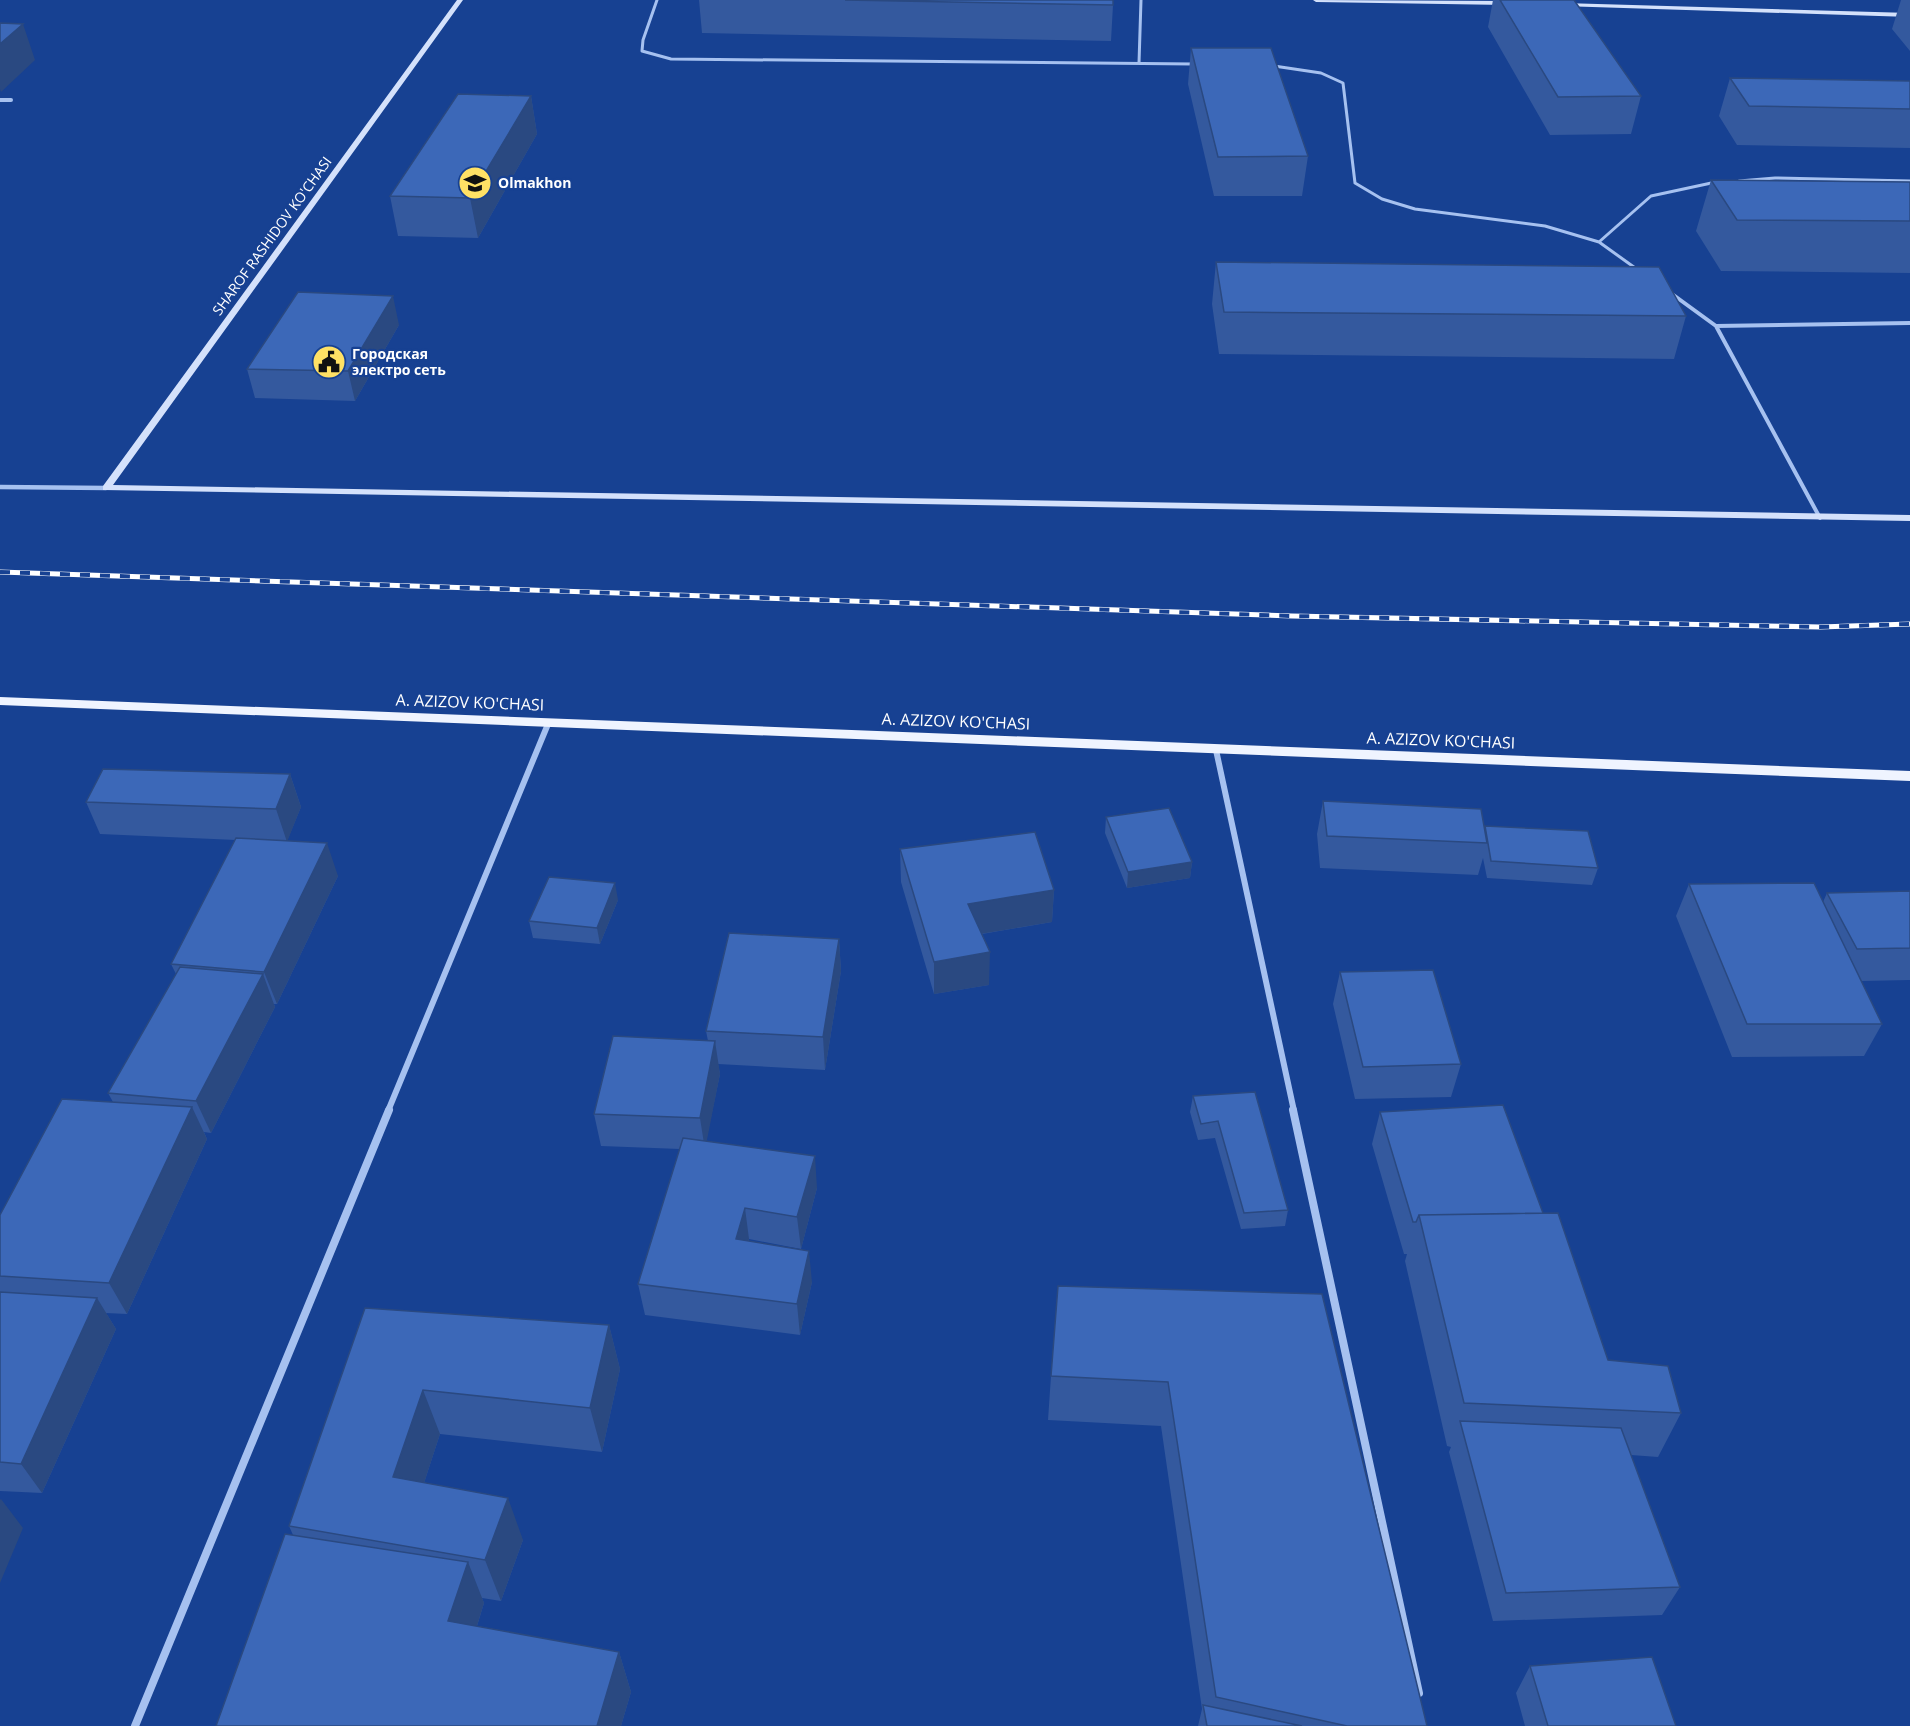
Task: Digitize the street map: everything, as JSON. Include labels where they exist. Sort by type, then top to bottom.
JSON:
[{"type":"main road","name":"A. AZIZOV KO'CHASI","points":[[0,701],[1910,776]]},
{"type":"street","name":"SHAROF RASHIDOV KO'CHASI","points":[[106,488],[460,0]]},
{"type":"street","points":[[1316,0],[1514,3]]},
{"type":"street","points":[[1549,4],[1910,15]]},
{"type":"street","points":[[0,100],[11,100]]},
{"type":"street","points":[[0,487],[1910,518]]},
{"type":"street","points":[[135,1726],[548,724]]},
{"type":"street","points":[[1216,750],[1421,1703]]},
{"type":"lane","points":[[657,0],[643,40],[642,51],[671,59],[1195,64]]},
{"type":"lane","points":[[1139,63],[1141,0]]},
{"type":"lane","points":[[1273,66],[1321,73],[1343,83],[1355,183],[1382,199],[1415,209],[1545,226],[1599,242],[1641,272]]},
{"type":"lane","points":[[1732,181],[1774,178],[1910,181]]},
{"type":"lane","points":[[1599,242],[1651,196],[1700,184],[1721,182]]},
{"type":"lane","points":[[1669,292],[1716,326],[1820,518]]},
{"type":"lane","points":[[1716,326],[1910,323]]},
{"type":"building","points":[[845,0],[1113,0],[1113,5]]},
{"type":"building","points":[[1500,0],[1574,0],[1641,96],[1558,97]]},
{"type":"building","points":[[0,23],[23,24],[0,44]]},
{"type":"building","points":[[1191,48],[1271,48],[1308,156],[1218,157]]},
{"type":"building","points":[[1730,78],[1910,81],[1910,109],[1749,106]]},
{"type":"building","points":[[458,94],[531,96],[470,198],[390,196]]},
{"type":"building","points":[[1711,180],[1910,182],[1910,221],[1737,220]]},
{"type":"building","points":[[1216,262],[1659,267],[1686,316],[1224,312]]},
{"type":"building","points":[[298,292],[393,296],[348,371],[247,369]]},
{"type":"building","points":[[103,769],[290,774],[276,809],[86,802]]},
{"type":"building","points":[[1323,801],[1481,809],[1487,843],[1327,836]]},
{"type":"building","points":[[1169,808],[1192,862],[1128,872],[1106,817]]},
{"type":"building","points":[[1485,826],[1588,831],[1598,868],[1491,861]]},
{"type":"building","points":[[1035,832],[1054,890],[968,904],[990,952],[934,962],[900,849]]},
{"type":"building","points":[[236,838],[327,843],[264,972],[171,964]]},
{"type":"building","points":[[549,877],[615,883],[597,928],[529,921]]},
{"type":"building","points":[[1814,883],[1882,1024],[1747,1024],[1689,884]]},
{"type":"building","points":[[1910,891],[1910,948],[1857,949],[1827,893]]},
{"type":"building","points":[[729,933],[839,939],[823,1037],[706,1031]]},
{"type":"building","points":[[180,967],[263,974],[196,1101],[108,1093]]},
{"type":"building","points":[[1433,970],[1461,1064],[1363,1067],[1340,972]]},
{"type":"building","points":[[613,1036],[715,1041],[700,1118],[594,1114]]},
{"type":"building","points":[[1255,1092],[1288,1210],[1244,1213],[1218,1121],[1201,1124],[1193,1096]]},
{"type":"building","points":[[62,1099],[192,1107],[109,1283],[0,1276],[0,1215]]},
{"type":"building","points":[[1503,1105],[1543,1213],[1419,1215],[1416,1222],[1413,1222],[1380,1112]]},
{"type":"building","points":[[683,1138],[815,1156],[797,1217],[745,1208],[736,1239],[809,1251],[797,1304],[638,1284]]},
{"type":"building","points":[[1558,1213],[1608,1360],[1668,1366],[1681,1413],[1464,1403],[1419,1215]]},
{"type":"building","points":[[1058,1286],[1322,1294],[1427,1726],[1347,1726],[1216,1697],[1168,1382],[1051,1376]]},
{"type":"building","points":[[0,1292],[97,1298],[21,1464],[0,1462]]},
{"type":"building","points":[[365,1308],[609,1325],[590,1408],[423,1390],[393,1477],[508,1498],[485,1560],[289,1526]]},
{"type":"building","points":[[1460,1421],[1621,1428],[1680,1587],[1506,1593]]},
{"type":"building","points":[[285,1534],[468,1562],[448,1621],[619,1652],[597,1726],[216,1726]]},
{"type":"building","points":[[1652,1657],[1676,1726],[1548,1726],[1530,1666]]},
{"type":"building","points":[[1203,1705],[1302,1726],[1207,1726]]},
{"type":"railway","points":[[0,572],[1292,616],[1820,627],[1910,624]]},
{"type":"place","name":"Olmakhon","points":[[475,183]]},
{"type":"place","name":"Городская электро сеть","points":[[329,362]]}]
